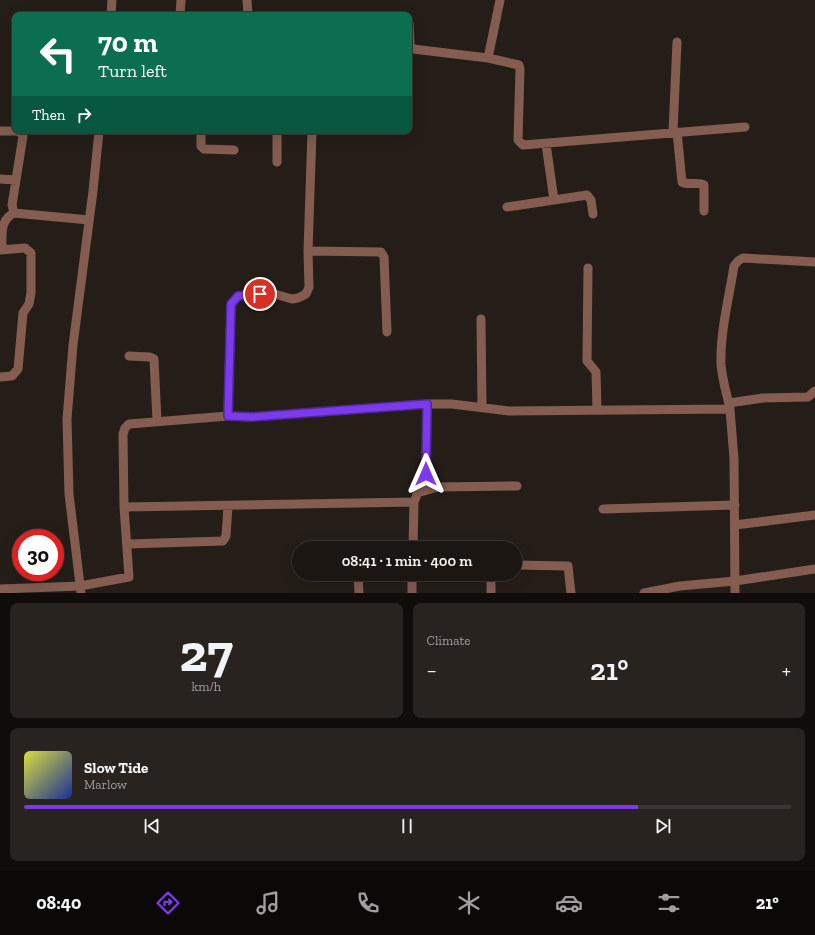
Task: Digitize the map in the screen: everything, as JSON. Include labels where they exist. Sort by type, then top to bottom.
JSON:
[{"type":"street","points":[[111,12],[112,0]]},
{"type":"street","points":[[180,12],[181,0]]},
{"type":"street","points":[[247,0],[248,12]]},
{"type":"street","points":[[488,58],[500,0]]},
{"type":"street","points":[[677,42],[675,132],[681,180],[685,184],[701,184],[704,186],[704,211]]},
{"type":"street","points":[[412,46],[413,49],[488,58],[519,65],[518,140],[523,145],[745,127]]},
{"type":"street","points":[[0,131],[12,131]]},
{"type":"street","points":[[14,213],[12,205],[23,136],[22,134]]},
{"type":"street","points":[[80,589],[69,494],[67,419],[73,345],[99,134]]},
{"type":"street","points":[[201,134],[201,146],[204,148],[234,150]]},
{"type":"street","points":[[277,134],[277,162]]},
{"type":"street","points":[[228,416],[231,304],[238,296],[271,293],[292,299],[302,297],[309,287],[308,251],[312,134]]},
{"type":"street","points":[[546,144],[554,200]]},
{"type":"street","points":[[0,179],[16,180]]},
{"type":"street","points":[[507,207],[588,195],[591,200],[593,214]]},
{"type":"street","points":[[0,377],[12,376],[16,374],[18,369],[24,313],[29,304],[32,293],[31,253],[25,248],[1,249],[4,221],[8,216],[14,213],[89,220]]},
{"type":"street","points":[[308,251],[380,252],[384,257],[388,332]]},
{"type":"street","points":[[735,593],[735,505],[730,406],[723,380],[721,364],[734,266],[738,260],[743,258],[815,262]]},
{"type":"street","points":[[588,268],[587,361],[596,372],[597,409]]},
{"type":"street","points":[[481,319],[482,407]]},
{"type":"street","points":[[129,356],[150,357],[154,359],[157,421]]},
{"type":"street","points":[[0,589],[80,589],[129,577],[124,507],[123,434],[125,428],[130,424],[228,416],[252,417],[427,404],[452,404],[509,411],[730,406],[763,398],[808,397],[815,391]]},
{"type":"street","points":[[413,541],[416,497],[426,474],[427,404]]},
{"type":"street","points":[[124,507],[228,506],[416,497],[427,489],[438,487],[517,486]]},
{"type":"street","points":[[602,509],[735,505]]},
{"type":"street","points":[[127,544],[224,541],[226,536],[228,506]]},
{"type":"street","points":[[735,525],[815,515]]},
{"type":"street","points":[[522,566],[568,566],[571,593]]},
{"type":"street","points":[[644,593],[680,586],[735,581],[815,569]]},
{"type":"street","points":[[358,581],[359,593]]},
{"type":"street","points":[[412,581],[412,593]]},
{"type":"street","points":[[491,581],[491,593]]},
{"type":"route","points":[[260,294],[238,296],[231,304],[228,416],[252,417],[302,414],[427,404],[426,474]]}]
